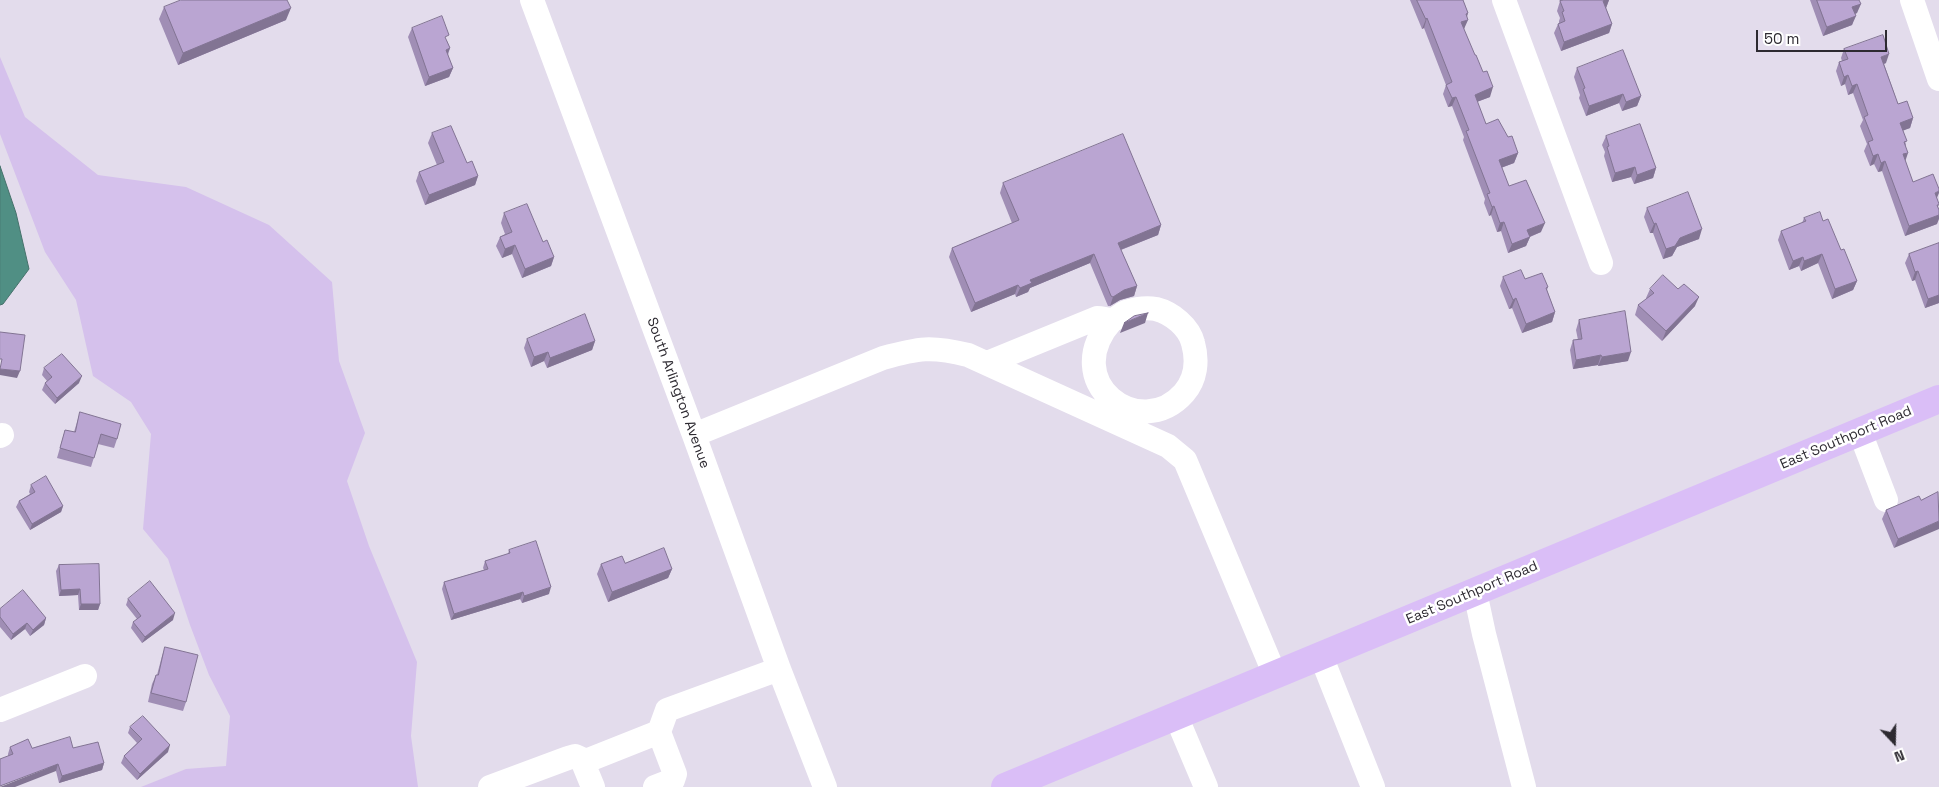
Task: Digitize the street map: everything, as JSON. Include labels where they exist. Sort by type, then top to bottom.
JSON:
[{"type":"main road","name":"East Southport Road","points":[[1005,787],[1939,399]]},
{"type":"street","name":"South Arlington Avenue","points":[[532,0],[779,669],[825,787]]},
{"type":"street","points":[[1504,0],[1601,264]]},
{"type":"street","points":[[1912,0],[1939,79]]},
{"type":"street","points":[[1140,309],[1156,309],[1171,315],[1183,325],[1192,338],[1196,354],[1196,370],[1189,386],[1178,400],[1163,408],[1147,411],[1131,410],[1116,403],[1104,392],[1096,378],[1093,362],[1098,339],[1112,320],[1125,312],[1140,309]]},
{"type":"street","points":[[987,363],[1097,318],[1112,320]]},
{"type":"street","points":[[694,435],[883,358],[916,349],[942,349],[968,355],[987,363],[1168,446],[1185,460]]},
{"type":"street","points":[[1163,408],[1275,675]]},
{"type":"street","points":[[1860,432],[1886,500]]},
{"type":"street","points":[[1475,592],[1484,634],[1524,787]]},
{"type":"street","points":[[1322,656],[1373,787]]},
{"type":"street","points":[[655,787],[673,780],[675,774],[658,732],[667,710],[779,669]]},
{"type":"street","points":[[0,710],[85,676]]},
{"type":"street","points":[[1176,716],[1206,787]]},
{"type":"street","points":[[490,787],[575,756],[586,761],[658,732]]},
{"type":"street","points":[[586,761],[584,765],[593,787]]},
{"type":"shaded area","points":[[0,57],[25,117],[98,175],[186,187],[269,225],[332,282],[339,361],[365,433],[347,481],[369,546],[417,662],[411,736],[418,787],[141,787],[186,769],[226,766],[230,716],[209,675],[168,559],[143,529],[151,434],[131,402],[93,376],[76,300],[45,252],[0,134]]},
{"type":"shaded area","points":[[0,166],[16,213],[29,269],[3,304],[0,305]]},
{"type":"building","points":[[181,0],[287,0],[291,8],[183,53],[164,7]]},
{"type":"building","points":[[1417,0],[1463,0],[1468,13],[1466,14],[1468,20],[1461,22],[1483,72],[1487,71],[1493,87],[1475,95],[1486,124],[1498,119],[1508,137],[1512,136],[1518,153],[1499,160],[1509,186],[1526,180],[1545,223],[1527,230],[1530,237],[1512,244],[1504,222],[1500,223],[1494,206],[1492,207],[1487,194],[1490,193],[1466,131],[1469,130],[1456,97],[1452,98],[1446,85],[1452,82],[1427,18]]},
{"type":"building","points":[[1606,0],[1603,1],[1612,24],[1564,42],[1558,24],[1565,21],[1560,1]]},
{"type":"building","points":[[1817,0],[1859,0],[1861,4],[1852,7],[1856,16],[1827,27]]},
{"type":"building","points":[[442,16],[449,35],[445,37],[450,48],[446,50],[453,68],[429,77],[412,28]]},
{"type":"building","points":[[1883,35],[1889,54],[1881,57],[1898,104],[1907,101],[1913,118],[1900,123],[1907,141],[1904,142],[1908,153],[1903,154],[1913,182],[1933,174],[1939,189],[1935,193],[1939,204],[1937,205],[1939,215],[1909,226],[1885,161],[1881,163],[1878,154],[1873,156],[1868,142],[1873,140],[1864,117],[1868,115],[1857,84],[1852,86],[1848,75],[1844,77],[1839,62],[1848,59],[1844,49]]},
{"type":"building","points":[[1623,50],[1641,96],[1626,102],[1623,94],[1589,106],[1583,89],[1585,88],[1577,68]]},
{"type":"building","points":[[1640,124],[1656,168],[1637,175],[1635,167],[1615,173],[1607,147],[1609,146],[1606,136]]},
{"type":"building","points":[[451,126],[467,163],[472,161],[478,176],[429,195],[419,172],[444,162],[432,133]]},
{"type":"building","points":[[1123,134],[1161,225],[1118,243],[1137,286],[1124,290],[1113,297],[1111,296],[1094,254],[1030,280],[1032,283],[1020,288],[1018,285],[975,303],[952,248],[1019,220],[1003,183]]},
{"type":"building","points":[[1688,192],[1702,229],[1680,238],[1675,246],[1666,249],[1656,223],[1654,224],[1647,208]]},
{"type":"building","points":[[527,204],[543,242],[547,240],[554,257],[525,269],[515,245],[505,249],[500,237],[512,232],[504,213]]},
{"type":"building","points":[[1820,212],[1823,221],[1828,219],[1841,250],[1844,249],[1857,281],[1835,289],[1822,254],[1804,261],[1803,257],[1793,261],[1781,231],[1806,221],[1804,218]]},
{"type":"building","points":[[1939,243],[1939,295],[1928,299],[1918,271],[1915,272],[1909,254]]},
{"type":"building","points":[[1521,270],[1525,279],[1542,273],[1555,312],[1526,324],[1516,298],[1513,300],[1503,277]]},
{"type":"building","points":[[1663,275],[1678,289],[1684,284],[1699,297],[1666,331],[1638,305],[1654,293],[1650,289]]},
{"type":"building","points":[[1625,311],[1631,352],[1576,360],[1573,340],[1582,339],[1579,320]]},
{"type":"building","points":[[1148,313],[1124,323],[1134,316]]},
{"type":"building","points":[[585,314],[595,341],[550,358],[548,352],[534,357],[527,339]]},
{"type":"building","points":[[0,332],[25,335],[20,371],[0,369],[2,359],[0,359]]},
{"type":"building","points":[[62,354],[82,376],[57,398],[45,383],[52,377],[44,368]]},
{"type":"building","points":[[80,412],[121,424],[117,439],[101,434],[94,458],[60,448],[65,430],[75,432]]},
{"type":"building","points":[[46,476],[63,506],[32,524],[19,501],[35,492],[31,485]]},
{"type":"building","points":[[1938,492],[1939,521],[1898,539],[1886,510],[1919,496],[1921,500]]},
{"type":"building","points":[[536,541],[551,587],[524,596],[523,592],[454,614],[444,582],[488,569],[485,561],[510,553],[509,550]]},
{"type":"building","points":[[664,548],[672,569],[612,592],[601,564],[622,556],[625,563]]},
{"type":"building","points":[[99,564],[100,604],[81,604],[80,589],[61,590],[59,565]]},
{"type":"building","points":[[150,581],[175,613],[145,637],[133,622],[141,616],[128,599]]},
{"type":"building","points":[[23,590],[46,618],[33,630],[27,623],[13,634],[0,617],[0,609]]},
{"type":"building","points":[[165,647],[198,655],[186,702],[151,693]]},
{"type":"building","points":[[143,716],[170,745],[140,774],[124,756],[142,739],[130,727]]},
{"type":"building","points":[[70,737],[73,748],[98,742],[104,763],[62,776],[58,764],[0,786],[0,759],[13,754],[10,747],[28,739],[32,748]]}]
